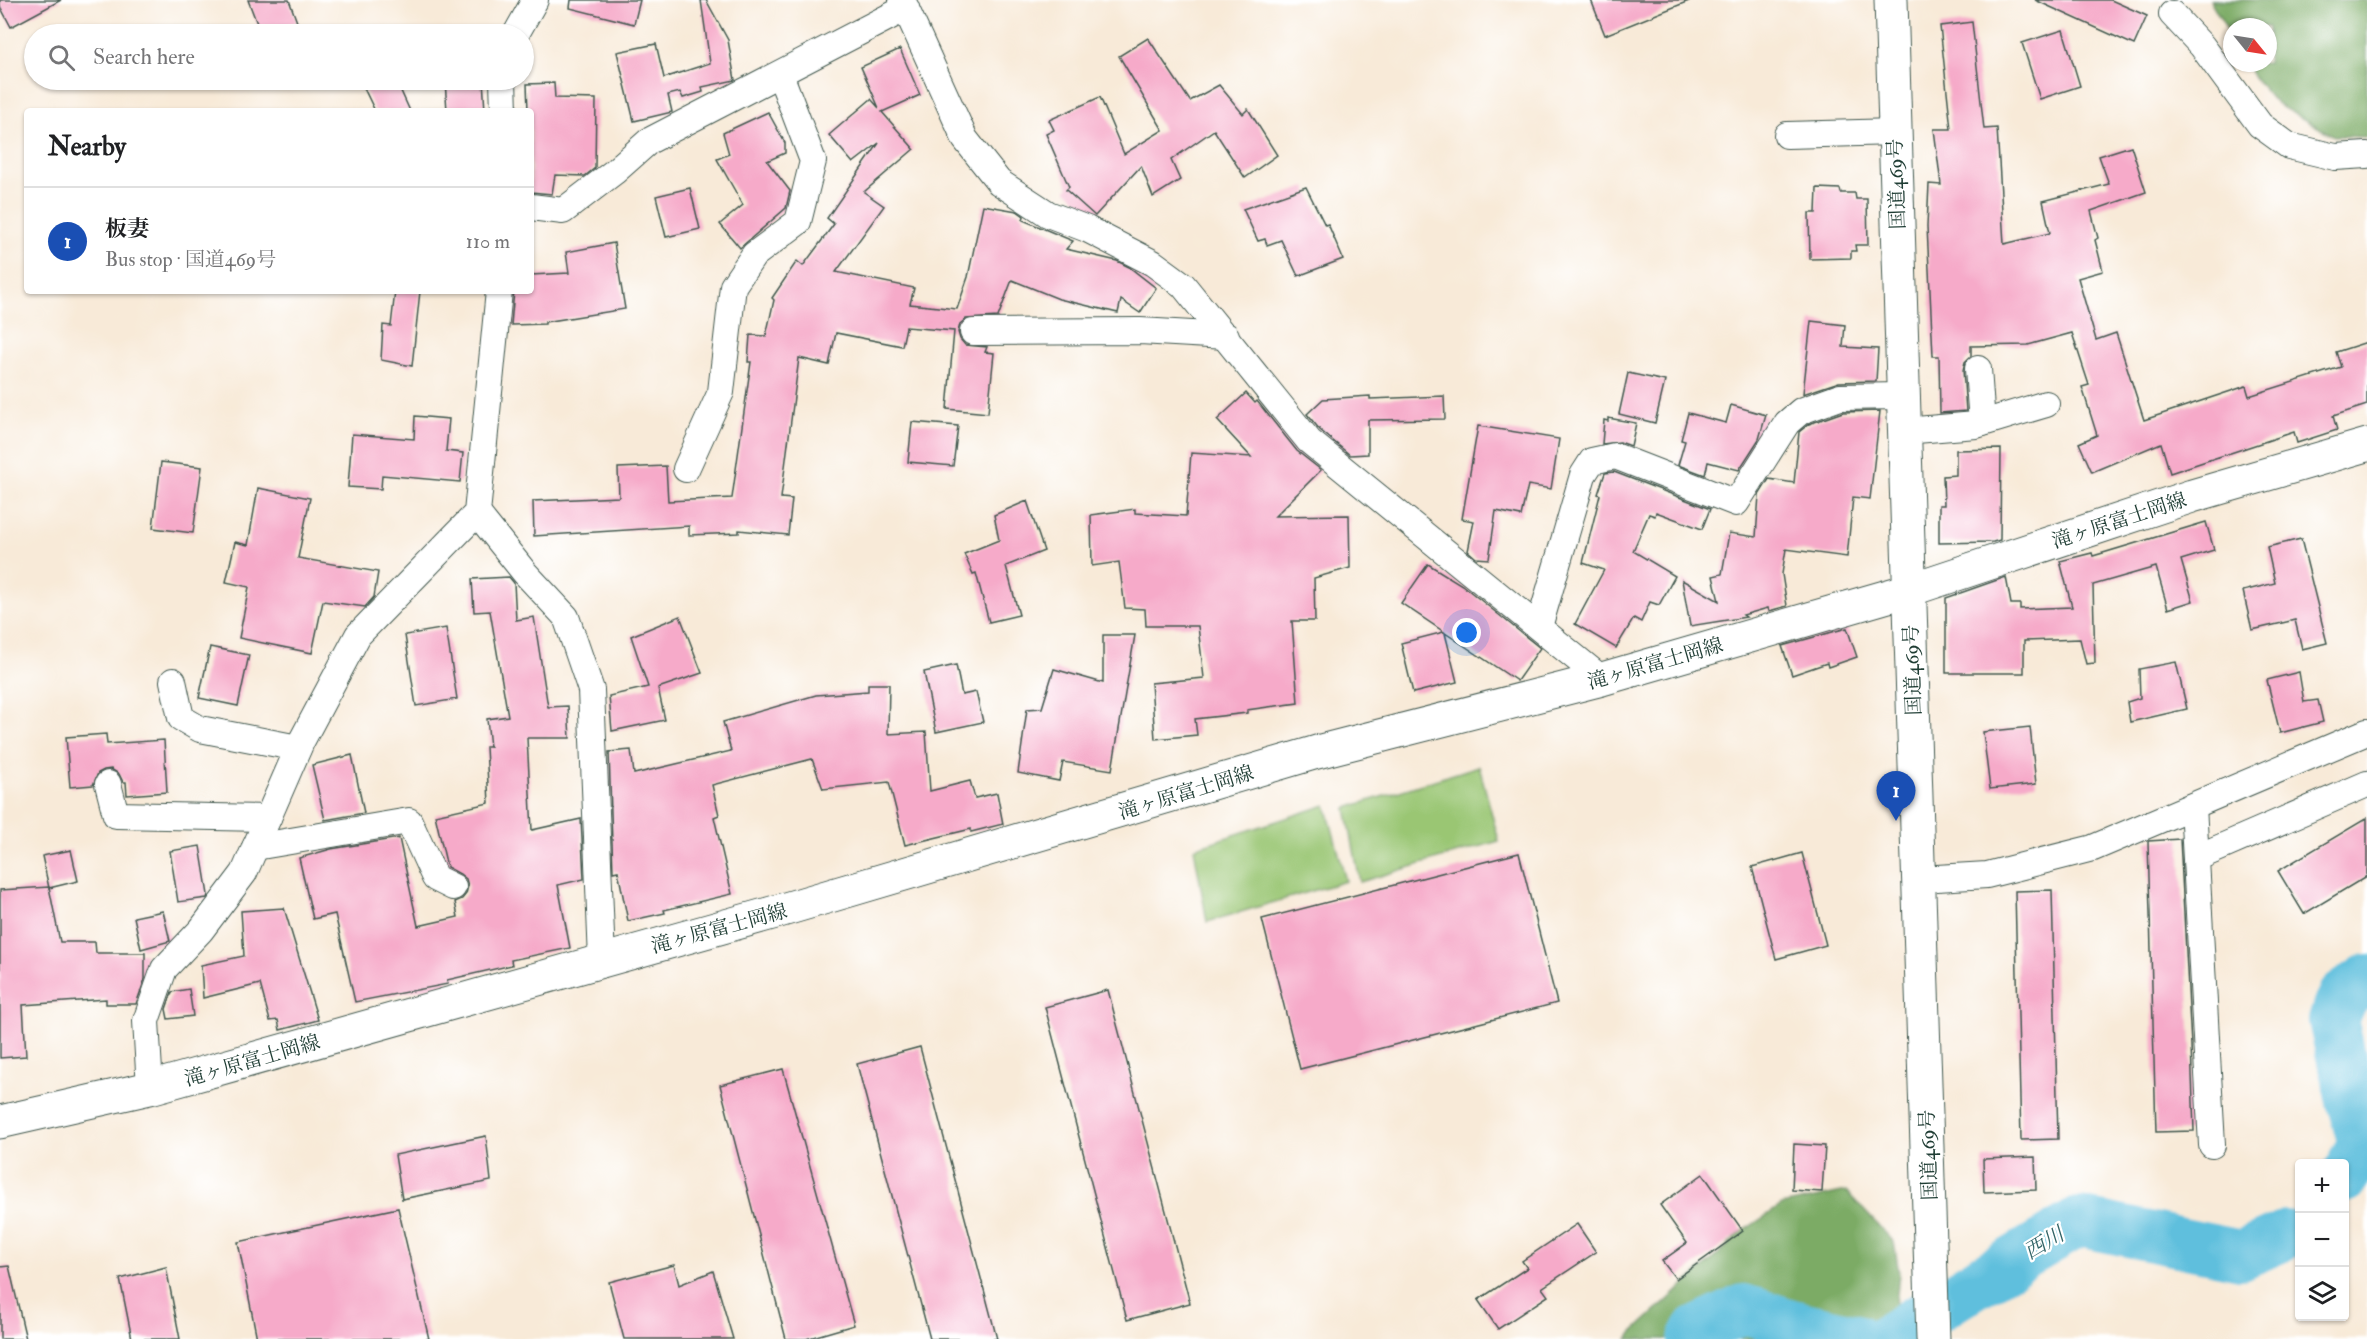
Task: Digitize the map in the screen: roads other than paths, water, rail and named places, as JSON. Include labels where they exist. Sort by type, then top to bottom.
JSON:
[{"type":"main road","name":"国道469号","points":[[1891,0],[1933,1339]]},
{"type":"main road","name":"滝ヶ原富士岡線","points":[[0,1122],[150,1088],[986,851],[1317,752],[1602,679],[1909,590],[2192,495],[2367,445]]},
{"type":"street","points":[[522,24],[535,0]]},
{"type":"street","points":[[534,207],[563,211],[614,172],[649,141],[780,74],[904,4],[965,139],[999,182],[1048,214],[1087,229],[1160,269],[1183,285],[1309,441],[1602,679]]},
{"type":"street","points":[[2172,14],[2202,46],[2260,125],[2289,146],[2335,157],[2367,155]]},
{"type":"street","points":[[686,469],[721,392],[733,286],[754,255],[798,222],[813,161],[780,74]]},
{"type":"street","points":[[503,90],[504,108]]},
{"type":"street","points":[[1787,135],[1895,132]]},
{"type":"street","points":[[150,1088],[146,1021],[164,969],[201,930],[243,873],[298,748],[358,635],[477,513],[499,294]]},
{"type":"street","points":[[973,332],[1140,331],[1226,336]]},
{"type":"street","points":[[1978,369],[1982,423]]},
{"type":"street","points":[[1539,627],[1583,475],[1592,461],[1615,456],[1736,503],[1787,423],[1801,411],[1840,397],[1902,396]]},
{"type":"street","points":[[1904,431],[1982,423],[2046,404]]},
{"type":"street","points":[[477,513],[525,573],[566,617],[591,690],[602,960]]},
{"type":"street","points":[[173,681],[181,718],[200,729],[298,748]]},
{"type":"street","points":[[1920,879],[1987,875],[2092,848],[2367,732]]},
{"type":"street","points":[[108,784],[116,815],[268,818]]},
{"type":"street","points":[[2196,858],[2367,784]]},
{"type":"street","points":[[2193,806],[2212,1145]]},
{"type":"street","points":[[255,847],[410,821],[435,878],[453,887]]},
{"type":"waterway","name":"西川","points":[[2349,1169],[2363,1143],[2333,1020],[2343,996],[2367,979]]},
{"type":"waterway","name":"西川","points":[[1887,1339],[2079,1222],[2241,1255],[2286,1235]]},
{"type":"waterway","name":"西川","points":[[1693,1339],[1697,1331],[1744,1309],[1792,1324],[1856,1339]]},
{"type":"place","name":"板妻","points":[[1896,821]]}]
